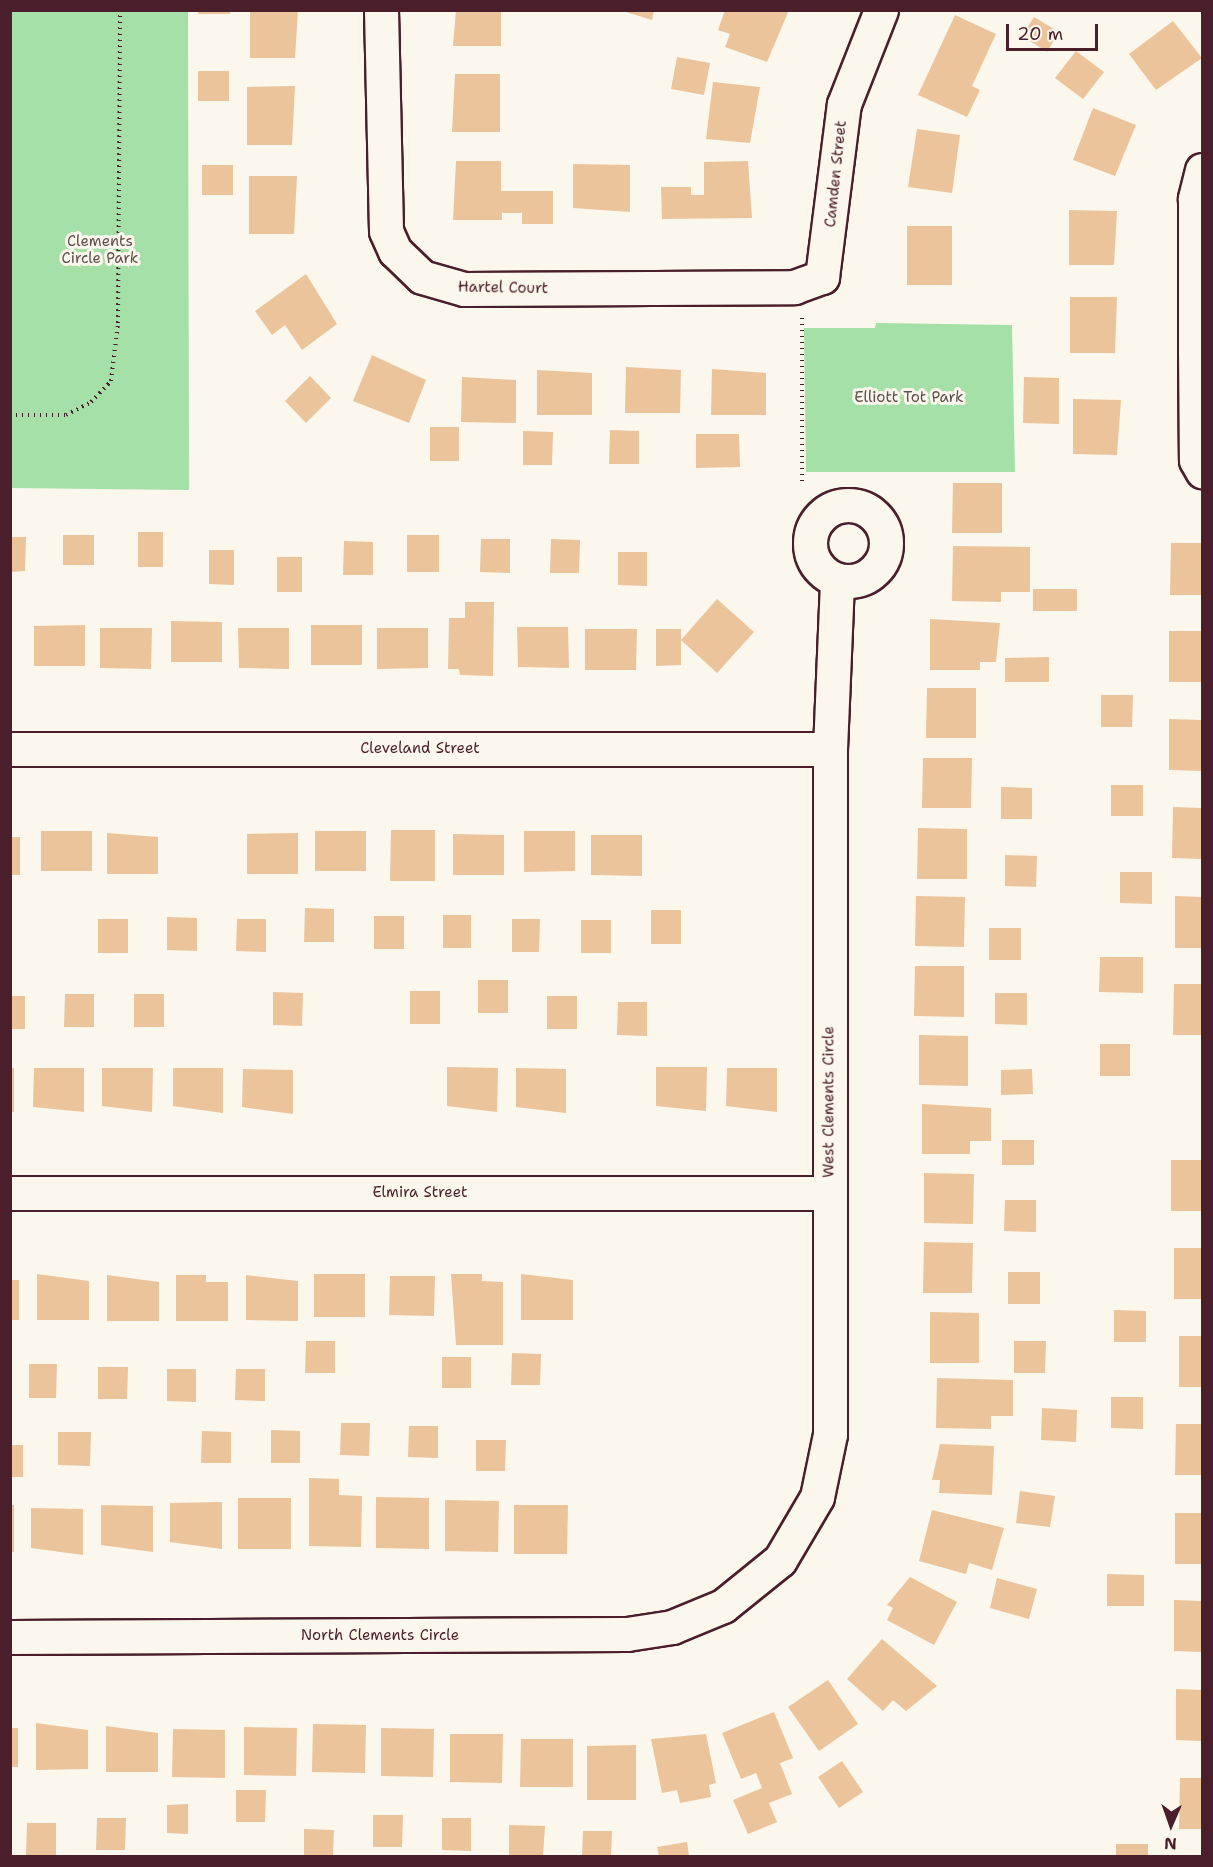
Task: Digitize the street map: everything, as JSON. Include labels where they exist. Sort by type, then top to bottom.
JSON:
[{"type":"street","name":"Hartel Court","points":[[381,10],[383,210],[395,251],[422,277],[464,289],[798,300]]},
{"type":"street","name":"Camden Street","points":[[798,300],[822,277],[828,261],[844,104],[880,10]]},
{"type":"street","points":[[1203,170],[1195,199],[1194,351],[1196,460],[1203,471]]},
{"type":"street","name":"West Clements Circle","points":[[740,1594],[796,1538],[827,1461],[830,749],[837,580]]},
{"type":"street","name":"Cleveland Street","points":[[10,749],[830,749]]},
{"type":"street","name":"Elmira Street","points":[[10,1193],[829,1193]]},
{"type":"street","name":"North Clements Circle","points":[[10,1637],[627,1634],[690,1621],[740,1594]]},
{"type":"path","points":[[10,415],[66,415],[91,402],[111,381],[118,323],[120,10]]},
{"type":"path","points":[[798,300],[802,482]]},
{"type":"green space","name":"Clements Circle Park","points":[[11,10],[188,11],[189,490],[11,488]]},
{"type":"green space","name":"Elliott Tot Park","points":[[876,323],[1012,325],[1015,472],[806,472],[804,328],[875,328]]},
{"type":"building","points":[[198,10],[230,10],[230,14],[198,14]]},
{"type":"building","points":[[250,10],[298,10],[295,58],[250,58]]},
{"type":"building","points":[[456,10],[501,10],[501,46],[453,46]]},
{"type":"building","points":[[619,10],[654,10],[652,20]]},
{"type":"building","points":[[725,10],[789,10],[767,62],[725,47],[730,34],[718,30]]},
{"type":"building","points":[[955,15],[996,34],[972,86],[980,90],[967,117],[918,95]]},
{"type":"building","points":[[1034,17],[1059,32],[1047,52],[1022,36]]},
{"type":"building","points":[[1173,21],[1202,58],[1156,90],[1129,54]]},
{"type":"building","points":[[1076,51],[1104,72],[1083,99],[1055,78]]},
{"type":"building","points":[[677,57],[710,63],[704,95],[671,89]]},
{"type":"building","points":[[198,71],[229,71],[229,101],[198,101]]},
{"type":"building","points":[[455,74],[500,74],[500,132],[452,132]]},
{"type":"building","points":[[713,82],[760,87],[750,143],[706,139]]},
{"type":"building","points":[[295,86],[292,145],[247,145],[247,87]]},
{"type":"building","points":[[1093,108],[1136,125],[1115,176],[1073,160]]},
{"type":"building","points":[[917,129],[960,135],[952,193],[908,187]]},
{"type":"building","points":[[456,161],[501,161],[501,191],[553,191],[553,224],[522,224],[522,213],[502,213],[502,220],[453,220]]},
{"type":"building","points":[[748,161],[752,218],[662,219],[661,187],[691,187],[691,195],[704,195],[704,162]]},
{"type":"building","points":[[573,164],[630,165],[630,212],[573,208]]},
{"type":"building","points":[[202,165],[233,165],[233,195],[202,195]]},
{"type":"building","points":[[249,176],[297,176],[294,234],[249,234]]},
{"type":"building","points":[[1069,210],[1117,211],[1114,265],[1069,265]]},
{"type":"building","points":[[907,226],[952,226],[952,285],[907,285]]},
{"type":"building","points":[[306,274],[337,324],[302,350],[285,325],[272,335],[255,311]]},
{"type":"building","points":[[1070,297],[1117,297],[1115,353],[1070,353]]},
{"type":"building","points":[[372,355],[426,380],[409,423],[353,401]]},
{"type":"building","points":[[626,367],[681,370],[680,413],[625,413]]},
{"type":"building","points":[[712,369],[766,373],[766,415],[711,415]]},
{"type":"building","points":[[537,370],[592,373],[592,415],[537,415]]},
{"type":"building","points":[[310,376],[331,398],[306,423],[285,401]]},
{"type":"building","points":[[462,377],[516,380],[516,423],[461,422]]},
{"type":"building","points":[[1024,377],[1059,378],[1059,424],[1023,423]]},
{"type":"building","points":[[1073,399],[1121,400],[1117,455],[1073,454]]},
{"type":"building","points":[[430,427],[459,427],[459,461],[430,461]]},
{"type":"building","points":[[610,430],[639,431],[639,464],[609,464]]},
{"type":"building","points":[[523,431],[553,432],[552,465],[523,465]]},
{"type":"building","points":[[696,434],[739,434],[740,467],[696,468]]},
{"type":"building","points":[[953,483],[1002,483],[1002,533],[952,533]]},
{"type":"building","points":[[138,532],[163,532],[163,567],[138,567]]},
{"type":"building","points":[[63,535],[94,535],[94,565],[63,565]]},
{"type":"building","points":[[407,535],[439,535],[439,572],[407,572]]},
{"type":"building","points":[[10,537],[26,537],[25,571],[10,572]]},
{"type":"building","points":[[481,539],[510,539],[510,573],[480,572]]},
{"type":"building","points":[[551,539],[580,540],[579,573],[550,573]]},
{"type":"building","points":[[344,541],[373,542],[373,575],[343,575]]},
{"type":"building","points":[[1171,543],[1202,543],[1202,595],[1170,595]]},
{"type":"building","points":[[953,546],[1030,547],[1030,592],[1001,592],[1001,602],[952,601]]},
{"type":"building","points":[[209,550],[234,550],[234,585],[209,584]]},
{"type":"building","points":[[618,552],[647,552],[647,586],[618,585]]},
{"type":"building","points":[[277,557],[302,557],[302,592],[277,592]]},
{"type":"building","points":[[1033,589],[1077,589],[1077,611],[1033,611]]},
{"type":"building","points":[[717,599],[754,632],[717,673],[681,640]]},
{"type":"building","points":[[465,602],[494,602],[493,676],[460,675],[459,669],[448,669],[449,618],[465,618]]},
{"type":"building","points":[[930,619],[1000,623],[996,662],[980,662],[980,670],[930,670]]},
{"type":"building","points":[[171,621],[222,622],[222,662],[171,662]]},
{"type":"building","points":[[85,625],[85,666],[34,666],[34,626]]},
{"type":"building","points":[[311,625],[362,625],[362,665],[311,665]]},
{"type":"building","points":[[517,627],[568,627],[569,668],[518,667]]},
{"type":"building","points":[[100,628],[152,628],[151,669],[100,668]]},
{"type":"building","points":[[238,628],[289,628],[289,669],[239,668]]},
{"type":"building","points":[[377,628],[428,628],[428,668],[377,669]]},
{"type":"building","points":[[585,629],[637,629],[636,670],[585,670]]},
{"type":"building","points":[[656,629],[681,629],[681,665],[656,666]]},
{"type":"building","points":[[1169,631],[1202,631],[1202,682],[1169,682]]},
{"type":"building","points":[[1049,657],[1049,682],[1005,682],[1005,658]]},
{"type":"building","points":[[927,688],[976,688],[976,738],[926,738]]},
{"type":"building","points":[[1101,695],[1133,695],[1132,727],[1101,727]]},
{"type":"building","points":[[1169,719],[1202,720],[1202,771],[1169,770]]},
{"type":"building","points":[[923,758],[972,758],[971,808],[922,808]]},
{"type":"building","points":[[1111,785],[1143,785],[1143,816],[1111,816]]},
{"type":"building","points":[[1001,787],[1032,788],[1032,819],[1001,819]]},
{"type":"building","points":[[1173,807],[1202,808],[1202,859],[1172,858]]},
{"type":"building","points":[[918,828],[967,829],[967,879],[917,879]]},
{"type":"building","points":[[391,830],[435,830],[435,881],[390,881]]},
{"type":"building","points":[[41,831],[92,831],[92,871],[41,871]]},
{"type":"building","points":[[315,831],[366,831],[366,871],[315,871]]},
{"type":"building","points":[[524,831],[575,831],[575,871],[524,872]]},
{"type":"building","points":[[107,833],[158,837],[158,874],[107,874]]},
{"type":"building","points":[[298,833],[298,874],[247,874],[247,834]]},
{"type":"building","points":[[453,834],[504,835],[504,875],[453,875]]},
{"type":"building","points":[[591,835],[642,835],[642,876],[591,875]]},
{"type":"building","points":[[10,837],[20,837],[20,875],[10,875]]},
{"type":"building","points":[[1005,855],[1037,856],[1036,887],[1005,886]]},
{"type":"building","points":[[1120,872],[1152,872],[1152,904],[1120,903]]},
{"type":"building","points":[[916,896],[965,897],[964,947],[915,946]]},
{"type":"building","points":[[1175,896],[1202,897],[1202,948],[1175,948]]},
{"type":"building","points":[[305,908],[334,909],[334,942],[304,942]]},
{"type":"building","points":[[651,910],[681,910],[681,944],[651,944]]},
{"type":"building","points":[[443,915],[471,915],[471,948],[443,948]]},
{"type":"building","points":[[374,916],[404,916],[404,949],[374,949]]},
{"type":"building","points":[[167,917],[197,918],[197,951],[167,950]]},
{"type":"building","points":[[98,919],[128,919],[128,953],[98,953]]},
{"type":"building","points":[[237,919],[266,919],[266,952],[236,951]]},
{"type":"building","points":[[512,919],[540,919],[539,952],[512,952]]},
{"type":"building","points":[[581,920],[611,920],[611,953],[581,953]]},
{"type":"building","points":[[989,928],[1021,928],[1021,960],[989,960]]},
{"type":"building","points":[[1100,957],[1143,957],[1143,993],[1099,992]]},
{"type":"building","points":[[915,966],[964,966],[964,1017],[914,1016]]},
{"type":"building","points":[[478,980],[508,980],[508,1013],[478,1013]]},
{"type":"building","points":[[1174,984],[1202,984],[1202,1035],[1173,1035]]},
{"type":"building","points":[[410,991],[440,991],[440,1024],[410,1024]]},
{"type":"building","points":[[273,992],[303,993],[302,1026],[273,1025]]},
{"type":"building","points":[[995,993],[1027,993],[1027,1025],[995,1024]]},
{"type":"building","points":[[65,994],[94,994],[94,1027],[64,1027]]},
{"type":"building","points":[[134,994],[164,994],[164,1027],[134,1027]]},
{"type":"building","points":[[10,996],[25,996],[25,1029],[10,1029]]},
{"type":"building","points":[[547,996],[577,996],[577,1029],[547,1029]]},
{"type":"building","points":[[618,1002],[647,1002],[647,1036],[617,1035]]},
{"type":"building","points":[[919,1035],[968,1036],[968,1086],[919,1085]]},
{"type":"building","points":[[1100,1044],[1130,1044],[1130,1076],[1100,1076]]},
{"type":"building","points":[[447,1067],[498,1068],[497,1112],[447,1106]]},
{"type":"building","points":[[656,1067],[707,1067],[706,1111],[656,1106]]},
{"type":"building","points":[[10,1068],[14,1068],[14,1112],[10,1112]]},
{"type":"building","points":[[34,1068],[84,1068],[84,1112],[33,1107]]},
{"type":"building","points":[[102,1068],[153,1068],[152,1112],[102,1106]]},
{"type":"building","points":[[173,1068],[223,1068],[223,1113],[173,1106]]},
{"type":"building","points":[[516,1068],[566,1069],[566,1113],[516,1107]]},
{"type":"building","points":[[727,1068],[777,1068],[777,1112],[726,1106]]},
{"type":"building","points":[[243,1069],[293,1070],[293,1114],[242,1107]]},
{"type":"building","points":[[1032,1069],[1033,1094],[1001,1095],[1001,1070]]},
{"type":"building","points":[[922,1104],[991,1108],[991,1141],[970,1141],[970,1154],[922,1154]]},
{"type":"building","points":[[1002,1140],[1034,1140],[1034,1165],[1002,1165]]},
{"type":"building","points":[[1171,1160],[1202,1160],[1202,1211],[1171,1211]]},
{"type":"building","points":[[924,1173],[974,1174],[973,1224],[924,1223]]},
{"type":"building","points":[[1005,1200],[1036,1200],[1036,1232],[1004,1231]]},
{"type":"building","points":[[924,1242],[973,1243],[972,1293],[923,1293]]},
{"type":"building","points":[[1174,1248],[1202,1248],[1202,1299],[1174,1299]]},
{"type":"building","points":[[1008,1272],[1040,1272],[1040,1304],[1008,1304]]},
{"type":"building","points":[[37,1274],[89,1281],[89,1320],[37,1320]]},
{"type":"building","points":[[314,1274],[365,1274],[365,1317],[314,1317]]},
{"type":"building","points":[[451,1274],[482,1274],[482,1281],[503,1282],[503,1345],[456,1345]]},
{"type":"building","points":[[521,1274],[573,1280],[573,1320],[521,1320]]},
{"type":"building","points":[[107,1275],[159,1282],[159,1321],[107,1321]]},
{"type":"building","points":[[176,1275],[206,1275],[206,1282],[228,1282],[228,1321],[176,1321]]},
{"type":"building","points":[[246,1275],[298,1281],[298,1321],[246,1320]]},
{"type":"building","points":[[390,1276],[435,1276],[434,1316],[389,1315]]},
{"type":"building","points":[[10,1280],[19,1280],[19,1320],[10,1320]]},
{"type":"building","points":[[1114,1310],[1146,1311],[1146,1342],[1114,1342]]},
{"type":"building","points":[[930,1312],[979,1313],[979,1363],[930,1363]]},
{"type":"building","points":[[1179,1336],[1202,1336],[1202,1387],[1179,1387]]},
{"type":"building","points":[[306,1341],[335,1341],[335,1373],[305,1373]]},
{"type":"building","points":[[1014,1341],[1046,1341],[1045,1373],[1014,1373]]},
{"type":"building","points":[[512,1353],[541,1354],[540,1385],[511,1385]]},
{"type":"building","points":[[442,1357],[471,1357],[471,1388],[442,1388]]},
{"type":"building","points":[[29,1364],[57,1364],[56,1398],[29,1398]]},
{"type":"building","points":[[98,1367],[128,1367],[127,1399],[98,1399]]},
{"type":"building","points":[[167,1369],[196,1369],[196,1402],[167,1401]]},
{"type":"building","points":[[236,1369],[265,1369],[265,1401],[235,1400]]},
{"type":"building","points":[[937,1378],[1013,1380],[1013,1416],[991,1416],[991,1429],[936,1428]]},
{"type":"building","points":[[1111,1397],[1143,1397],[1143,1429],[1111,1428]]},
{"type":"building","points":[[1042,1408],[1077,1410],[1076,1442],[1041,1440]]},
{"type":"building","points":[[341,1423],[370,1423],[369,1456],[340,1455]]},
{"type":"building","points":[[1176,1424],[1202,1424],[1202,1475],[1175,1475]]},
{"type":"building","points":[[409,1426],[438,1426],[438,1458],[408,1457]]},
{"type":"building","points":[[271,1430],[300,1431],[300,1463],[271,1463]]},
{"type":"building","points":[[202,1431],[231,1432],[231,1463],[201,1463]]},
{"type":"building","points":[[58,1432],[91,1432],[90,1466],[58,1465]]},
{"type":"building","points":[[476,1440],[506,1440],[505,1471],[476,1471]]},
{"type":"building","points":[[940,1444],[994,1446],[992,1495],[939,1493],[940,1480],[932,1480]]},
{"type":"building","points":[[10,1445],[23,1445],[23,1477],[10,1477]]},
{"type":"building","points":[[309,1478],[339,1479],[339,1495],[362,1496],[361,1547],[309,1546]]},
{"type":"building","points":[[1020,1491],[1055,1496],[1050,1527],[1016,1523]]},
{"type":"building","points":[[376,1497],[429,1498],[429,1549],[376,1548]]},
{"type":"building","points":[[238,1498],[291,1498],[291,1549],[238,1549]]},
{"type":"building","points":[[445,1500],[499,1501],[498,1552],[445,1551]]},
{"type":"building","points":[[222,1502],[222,1549],[170,1542],[170,1503]]},
{"type":"building","points":[[10,1505],[14,1505],[14,1552],[10,1552]]},
{"type":"building","points":[[101,1505],[153,1506],[153,1552],[101,1545]]},
{"type":"building","points":[[514,1505],[568,1505],[567,1554],[514,1554]]},
{"type":"building","points":[[31,1508],[83,1509],[83,1555],[31,1548]]},
{"type":"building","points":[[932,1510],[1004,1528],[992,1570],[969,1563],[966,1574],[919,1561]]},
{"type":"building","points":[[1175,1513],[1202,1513],[1202,1564],[1175,1564]]},
{"type":"building","points":[[1107,1574],[1144,1575],[1144,1606],[1107,1606]]},
{"type":"building","points":[[910,1577],[957,1602],[934,1645],[887,1620],[893,1608],[887,1605]]},
{"type":"building","points":[[997,1578],[1037,1589],[1029,1619],[990,1608]]},
{"type":"building","points":[[1174,1600],[1202,1601],[1202,1652],[1174,1651]]},
{"type":"building","points":[[882,1639],[937,1686],[906,1711],[893,1700],[883,1711],[847,1679]]},
{"type":"building","points":[[828,1680],[858,1724],[819,1751],[788,1707]]},
{"type":"building","points":[[1176,1689],[1202,1690],[1202,1741],[1176,1740]]},
{"type":"building","points":[[774,1712],[793,1758],[780,1763],[792,1794],[769,1803],[777,1822],[748,1834],[733,1800],[762,1788],[756,1773],[741,1779],[722,1733]]},
{"type":"building","points":[[36,1723],[88,1730],[88,1769],[36,1770]]},
{"type":"building","points":[[313,1724],[366,1725],[365,1773],[312,1772]]},
{"type":"building","points":[[106,1726],[158,1733],[158,1772],[106,1772]]},
{"type":"building","points":[[244,1727],[297,1728],[296,1776],[244,1775]]},
{"type":"building","points":[[10,1728],[18,1728],[18,1767],[10,1767]]},
{"type":"building","points":[[381,1728],[434,1729],[433,1777],[381,1776]]},
{"type":"building","points":[[173,1729],[225,1730],[225,1778],[172,1777]]},
{"type":"building","points":[[450,1734],[503,1734],[502,1783],[450,1782]]},
{"type":"building","points":[[706,1734],[716,1783],[709,1785],[711,1797],[680,1803],[677,1790],[662,1793],[651,1739]]},
{"type":"building","points":[[521,1739],[573,1739],[573,1787],[520,1787]]},
{"type":"building","points":[[636,1745],[636,1800],[587,1800],[587,1746]]},
{"type":"building","points":[[842,1761],[863,1792],[839,1808],[818,1777]]},
{"type":"building","points":[[1180,1778],[1202,1778],[1202,1829],[1179,1829]]},
{"type":"building","points":[[236,1790],[266,1790],[265,1822],[236,1822]]},
{"type":"building","points":[[188,1804],[188,1834],[167,1833],[167,1805]]},
{"type":"building","points":[[373,1815],[403,1815],[402,1847],[373,1847]]},
{"type":"building","points":[[97,1818],[126,1818],[125,1850],[96,1850]]},
{"type":"building","points":[[442,1818],[471,1818],[471,1851],[442,1850]]},
{"type":"building","points":[[27,1823],[56,1823],[56,1855],[26,1855]]},
{"type":"building","points":[[509,1825],[545,1826],[543,1856],[509,1856]]},
{"type":"building","points":[[304,1829],[334,1830],[333,1856],[304,1856]]},
{"type":"building","points":[[583,1831],[612,1831],[611,1856],[582,1856]]},
{"type":"building","points":[[687,1842],[689,1856],[659,1856],[657,1847]]},
{"type":"building","points":[[1116,1844],[1148,1844],[1148,1856],[1116,1856]]}]
